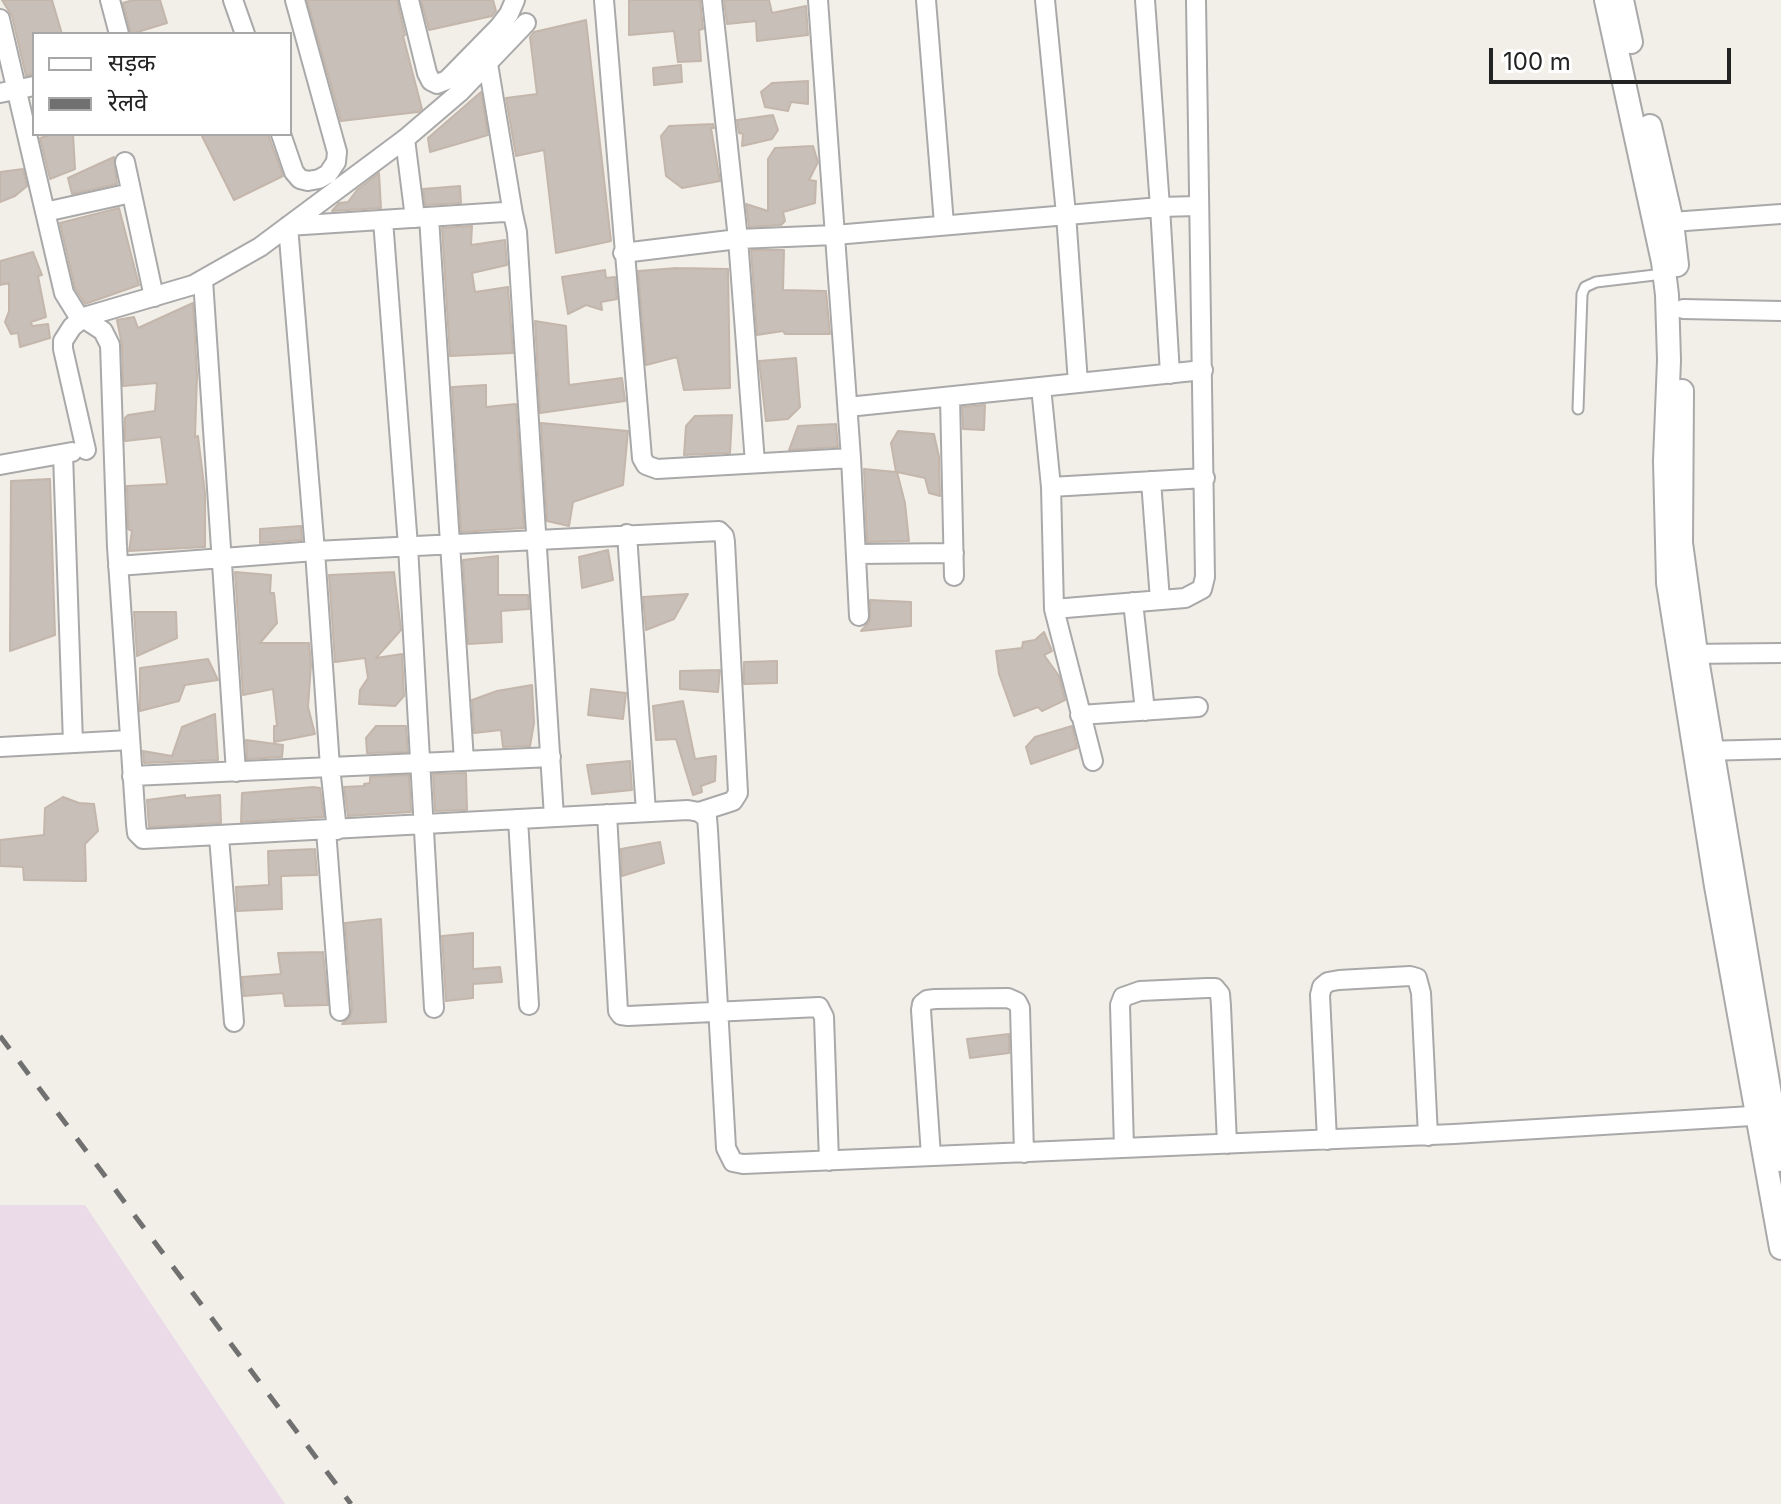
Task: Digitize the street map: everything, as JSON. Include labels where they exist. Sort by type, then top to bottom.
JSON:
[{"type":"street","points":[[110,0],[118,32]]},
{"type":"street","points":[[233,0],[244,32]]},
{"type":"street","points":[[282,136],[294,172],[300,179],[319,179],[328,174],[336,162],[337,152],[295,0]]},
{"type":"street","points":[[409,0],[427,73],[431,81],[437,84],[447,80],[499,27],[515,0]]},
{"type":"street","points":[[604,0],[623,253],[641,449],[646,465],[657,469],[851,458]]},
{"type":"street","points":[[712,0],[738,239],[755,463]]},
{"type":"street","points":[[818,0],[848,407],[859,616]]},
{"type":"street","points":[[926,0],[944,224]]},
{"type":"street","points":[[1045,0],[1066,214],[1078,383]]},
{"type":"street","points":[[1145,0],[1170,374]]},
{"type":"street","points":[[1054,609],[1185,598],[1202,589],[1205,577],[1196,0]]},
{"type":"street","points":[[1606,0],[1648,187],[1683,309],[1681,543],[1687,654]]},
{"type":"street","points":[[1622,0],[1672,222],[1665,461],[1667,562],[1687,654],[1765,1116],[1781,1248]]},
{"type":"street","points":[[0,19],[64,293],[69,304],[103,331],[110,345],[118,566],[137,833],[143,839],[219,837],[607,814],[699,812],[733,801],[738,793],[724,536],[719,531],[709,529],[315,551],[118,566]]},
{"type":"street","points":[[86,450],[63,349],[66,334],[84,317],[203,280],[260,247],[405,139],[488,64],[526,23]]},
{"type":"street","points":[[488,64],[517,232],[554,817]]},
{"type":"street","points":[[405,139],[422,218],[452,544],[464,761]]},
{"type":"street","points":[[125,162],[154,297]]},
{"type":"street","points":[[45,212],[131,193]]},
{"type":"street","points":[[623,253],[738,239],[835,235],[1066,214],[1197,206]]},
{"type":"street","points":[[288,226],[504,212],[513,214]]},
{"type":"street","points":[[1672,222],[1781,214]]},
{"type":"street","points":[[383,220],[408,546],[434,1008]]},
{"type":"street","points":[[288,226],[330,767],[340,1011]]},
{"type":"street","points":[[203,280],[236,772]]},
{"type":"street","points":[[1683,309],[1781,311]]},
{"type":"street","points":[[848,407],[1203,370]]},
{"type":"street","points":[[1041,387],[1051,487],[1054,609],[1093,761]]},
{"type":"street","points":[[950,397],[954,576]]},
{"type":"street","points":[[0,465],[113,445]]},
{"type":"street","points":[[63,454],[73,743]]},
{"type":"street","points":[[1051,487],[1205,478]]},
{"type":"street","points":[[1151,481],[1160,600]]},
{"type":"street","points":[[627,534],[646,812]]},
{"type":"street","points":[[856,554],[954,553]]},
{"type":"street","points":[[1133,602],[1145,711]]},
{"type":"street","points":[[1687,654],[1781,653]]},
{"type":"street","points":[[1080,715],[1198,707]]},
{"type":"street","points":[[0,747],[130,740]]},
{"type":"street","points":[[1704,751],[1781,749]]},
{"type":"street","points":[[132,776],[551,757]]},
{"type":"street","points":[[699,812],[707,818],[728,1157],[733,1162],[829,1161],[1428,1136],[1765,1116]]},
{"type":"street","points":[[607,814],[618,1011],[628,1016],[819,1007],[823,1011],[829,1161]]},
{"type":"street","points":[[518,819],[529,1005]]},
{"type":"street","points":[[219,837],[234,1022]]},
{"type":"street","points":[[1327,1140],[1322,987],[1339,980],[1410,976],[1417,978],[1421,993],[1428,1136]]},
{"type":"street","points":[[1124,1148],[1120,1005],[1123,997],[1140,991],[1207,988],[1215,988],[1220,994],[1227,1144]]},
{"type":"street","points":[[931,1156],[921,1010],[927,1000],[935,999],[1008,998],[1017,1002],[1020,1008],[1024,1153]]},
{"type":"street","points":[[1765,1116],[1781,1160]]},
{"type":"lane","points":[[1578,409],[1582,294],[1585,287],[1596,282],[1672,274]]},
{"type":"shaded area","points":[[0,1205],[85,1205],[285,1504],[0,1504]]},
{"type":"building","points":[[2,0],[52,0],[61,32],[32,32],[32,74],[26,76],[12,16]]},
{"type":"building","points":[[160,0],[167,23],[130,32],[123,3]]},
{"type":"building","points":[[307,0],[397,0],[422,109],[341,121]]},
{"type":"building","points":[[421,0],[493,0],[496,11],[492,16],[429,30]]},
{"type":"building","points":[[629,0],[700,0],[703,29],[699,30],[701,61],[678,62],[674,31],[629,35]]},
{"type":"building","points":[[724,0],[769,0],[772,13],[806,6],[808,35],[757,41],[756,21],[727,24]]},
{"type":"building","points":[[586,20],[611,241],[556,253],[544,150],[516,156],[506,98],[537,94],[530,37],[534,32]]},
{"type":"building","points":[[681,65],[682,82],[654,85],[653,68]]},
{"type":"building","points":[[808,81],[808,104],[791,102],[788,111],[765,107],[761,92],[772,83]]},
{"type":"building","points":[[481,92],[488,135],[430,152],[428,138]]},
{"type":"building","points":[[773,115],[778,130],[772,139],[742,146],[743,134],[739,133],[737,120]]},
{"type":"building","points":[[713,124],[714,128],[711,128],[720,181],[682,188],[666,176],[661,136],[669,126]]},
{"type":"building","points":[[73,136],[75,169],[50,179],[40,138]]},
{"type":"building","points":[[202,136],[269,136],[283,176],[234,200]]},
{"type":"building","points":[[813,146],[818,162],[809,180],[816,181],[815,203],[783,212],[785,221],[781,225],[749,227],[746,204],[768,211],[768,159],[775,148]]},
{"type":"building","points":[[114,157],[117,184],[72,194],[68,178]]},
{"type":"building","points":[[23,169],[27,186],[15,196],[0,202],[0,172]]},
{"type":"building","points":[[379,173],[381,208],[332,211],[339,203],[348,202],[357,190]]},
{"type":"building","points":[[460,186],[461,203],[425,205],[423,189]]},
{"type":"building","points":[[119,208],[139,285],[85,304],[75,288],[60,223]]},
{"type":"building","points":[[472,226],[471,245],[505,240],[507,265],[472,273],[475,292],[508,287],[513,353],[450,356],[442,228]]},
{"type":"building","points":[[751,250],[784,250],[783,290],[826,291],[830,334],[785,334],[783,331],[757,335]]},
{"type":"building","points":[[33,252],[42,275],[38,276],[46,317],[31,322],[32,326],[48,324],[50,338],[20,347],[18,333],[11,334],[5,322],[9,311],[9,283],[0,285],[0,261]]},
{"type":"building","points":[[728,269],[730,388],[684,390],[677,357],[646,365],[638,271]]},
{"type":"building","points":[[605,270],[606,278],[615,277],[617,299],[601,302],[602,310],[586,305],[568,314],[562,277]]},
{"type":"building","points":[[193,303],[197,375],[195,437],[198,436],[205,493],[205,547],[129,551],[132,531],[128,529],[127,486],[167,484],[161,437],[125,441],[125,418],[128,415],[155,411],[157,383],[123,386],[122,345],[117,320],[134,317],[138,328]]},
{"type":"building","points":[[535,321],[566,326],[569,385],[622,378],[625,401],[540,413]]},
{"type":"building","points":[[796,358],[800,407],[788,419],[766,421],[759,361]]},
{"type":"building","points":[[486,385],[486,407],[516,404],[524,528],[461,532],[452,387]]},
{"type":"building","points":[[985,405],[984,430],[963,429],[962,407]]},
{"type":"building","points":[[732,415],[730,453],[684,455],[686,426],[695,416]]},
{"type":"building","points":[[541,423],[628,431],[623,485],[573,502],[569,526],[547,521]]},
{"type":"building","points":[[836,424],[838,447],[789,450],[798,426]]},
{"type":"building","points":[[898,431],[934,434],[939,457],[940,496],[929,493],[925,478],[897,472],[905,503],[909,541],[867,542],[864,469],[896,472],[891,443]]},
{"type":"building","points":[[50,479],[55,635],[10,651],[11,481]]},
{"type":"building","points":[[301,526],[302,540],[260,543],[260,529]]},
{"type":"building","points":[[608,550],[613,580],[582,588],[579,557]]},
{"type":"building","points":[[498,556],[498,595],[528,595],[529,609],[501,611],[502,642],[468,644],[463,560]]},
{"type":"building","points":[[235,572],[271,575],[270,593],[274,593],[277,623],[260,643],[309,643],[308,707],[315,734],[274,742],[274,726],[277,726],[273,689],[243,695]]},
{"type":"building","points":[[394,572],[401,630],[376,658],[402,654],[404,696],[395,706],[359,704],[360,690],[368,678],[365,658],[335,662],[329,575]]},
{"type":"building","points":[[688,594],[674,619],[646,630],[643,597]]},
{"type":"building","points":[[870,600],[911,602],[911,626],[861,631],[870,621]]},
{"type":"building","points":[[134,612],[176,612],[177,638],[137,656]]},
{"type":"building","points":[[1044,632],[1052,651],[1044,655],[1059,676],[1065,700],[1042,711],[1038,707],[1014,716],[999,674],[996,651],[1022,648],[1023,642],[1035,640]]},
{"type":"building","points":[[208,659],[218,680],[185,685],[179,701],[140,711],[140,668]]},
{"type":"building","points":[[777,661],[777,683],[744,684],[744,662]]},
{"type":"building","points":[[720,670],[718,692],[680,689],[680,671]]},
{"type":"building","points":[[532,685],[534,723],[530,746],[503,747],[501,730],[474,733],[472,700],[497,691]]},
{"type":"building","points":[[591,689],[626,693],[623,719],[588,715]]},
{"type":"building","points":[[683,701],[695,759],[716,756],[715,781],[701,786],[702,792],[693,795],[676,739],[656,740],[653,706]]},
{"type":"building","points":[[215,714],[218,760],[144,763],[143,751],[172,756],[182,727]]},
{"type":"building","points":[[376,726],[406,726],[408,752],[367,753],[366,738]]},
{"type":"building","points":[[1072,726],[1077,748],[1031,764],[1026,747],[1035,737]]},
{"type":"building","points":[[246,740],[283,745],[282,757],[247,759]]},
{"type":"building","points":[[630,761],[632,790],[592,794],[587,765]]},
{"type":"building","points":[[466,773],[467,810],[435,811],[433,774]]},
{"type":"building","points":[[409,775],[411,812],[348,816],[344,787],[364,786],[370,783],[370,777]]},
{"type":"building","points":[[320,788],[324,817],[241,822],[242,793]]},
{"type":"building","points":[[185,795],[185,798],[220,795],[221,823],[149,827],[147,800]]},
{"type":"building","points":[[63,797],[94,804],[98,831],[85,844],[86,881],[24,880],[23,867],[0,866],[0,840],[44,835],[45,808]]},
{"type":"building","points":[[660,842],[664,863],[622,876],[621,849]]},
{"type":"building","points":[[315,849],[317,875],[281,876],[282,909],[237,911],[236,887],[269,885],[268,851]]},
{"type":"building","points":[[381,919],[386,1022],[342,1024],[350,1017],[352,1010],[345,923]]},
{"type":"building","points":[[473,933],[473,969],[500,967],[502,982],[473,984],[473,998],[446,1001],[442,936]]},
{"type":"building","points":[[323,952],[328,1005],[285,1006],[283,993],[244,996],[242,977],[281,974],[278,953]]},
{"type":"building","points":[[1009,1034],[1009,1053],[970,1058],[967,1039]]},
{"type":"railway","points":[[0,1036],[351,1504]]}]
